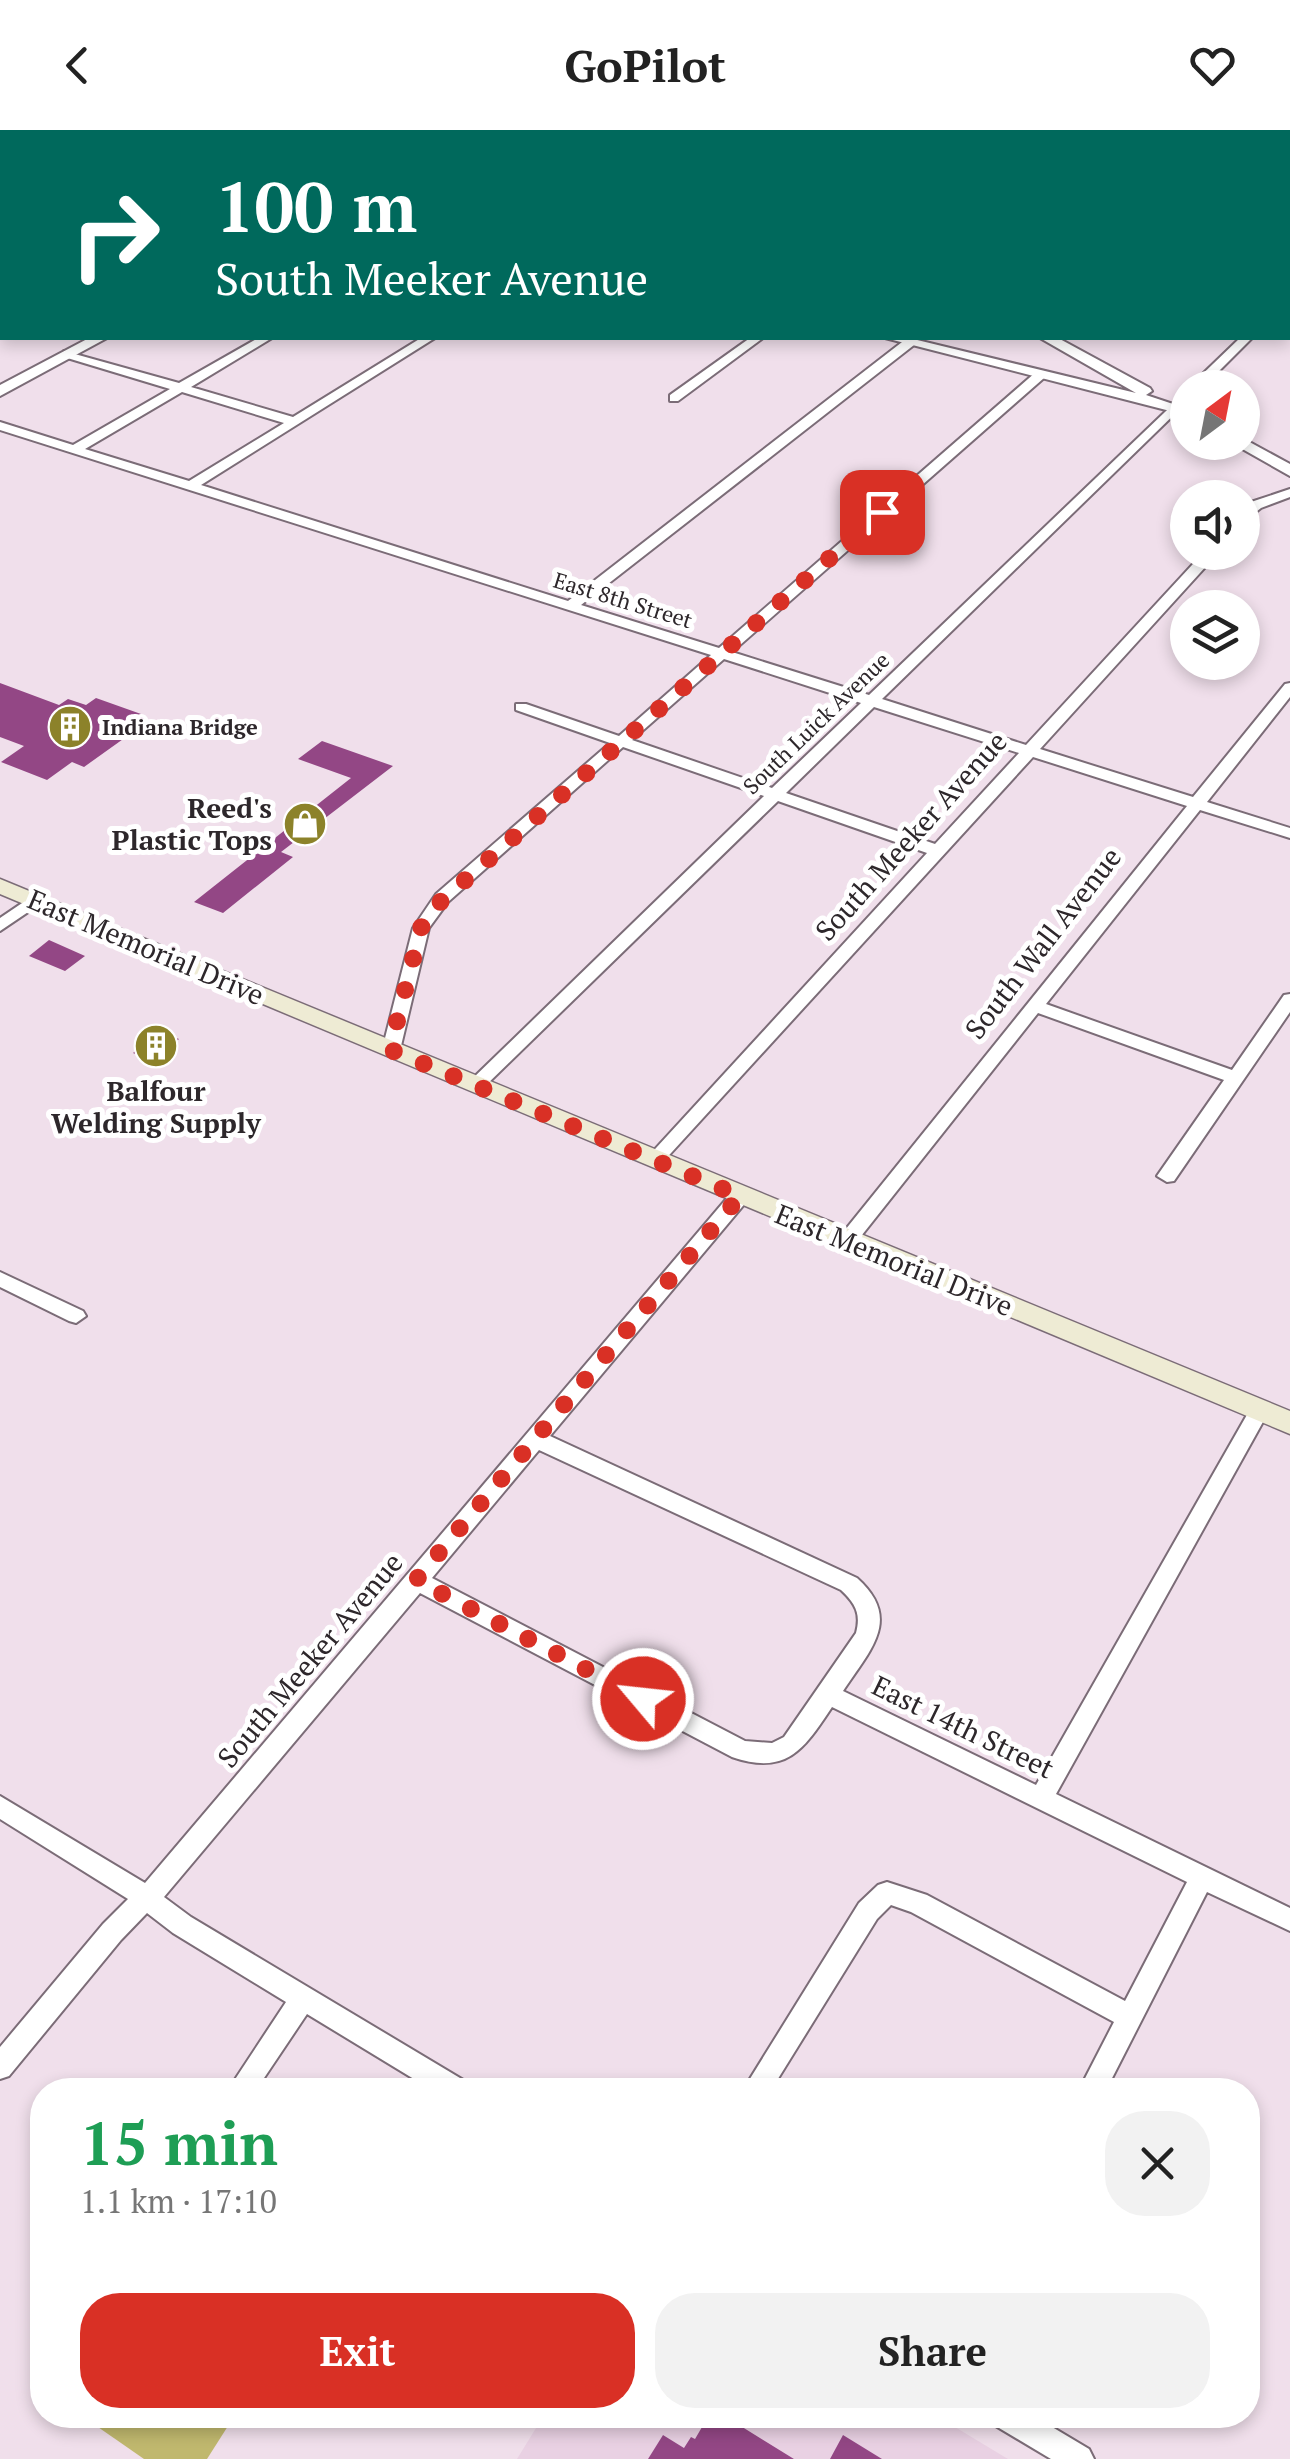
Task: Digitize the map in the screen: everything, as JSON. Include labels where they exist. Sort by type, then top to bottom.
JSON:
[{"type":"main road","name":"East Memorial Drive","points":[[0,886],[1290,1423]]},
{"type":"street","points":[[4,386],[95,340]]},
{"type":"street","points":[[75,449],[263,340]]},
{"type":"street","points":[[191,486],[427,340]]},
{"type":"street","points":[[674,398],[754,340]]},
{"type":"street","points":[[570,607],[901,340],[1170,408]]},
{"type":"street","points":[[1054,340],[1170,405]]},
{"type":"street","points":[[1213,370],[1244,340]]},
{"type":"street","points":[[68,354],[295,422]]},
{"type":"street","points":[[391,1050],[421,928],[429,912],[720,652],[1040,375]]},
{"type":"street","name":"South Luick Avenue","points":[[476,1085],[872,700],[1170,420]]},
{"type":"street","name":"East 8th Street","points":[[0,426],[1290,833]]},
{"type":"street","points":[[1260,454],[1290,471]]},
{"type":"street","points":[[1260,503],[1290,493]]},
{"type":"street","name":"South Meeker Avenue","points":[[654,1160],[1195,570]]},
{"type":"street","name":"South Wall Avenue","points":[[847,1240],[1290,687]]},
{"type":"street","points":[[522,707],[938,851]]},
{"type":"street","points":[[0,926],[34,900]]},
{"type":"street","points":[[1167,1176],[1290,999]]},
{"type":"street","points":[[1035,1006],[1237,1078]]},
{"type":"street","name":"South Meeker Avenue","points":[[0,2067],[112,1932],[172,1872],[740,1196]]},
{"type":"street","points":[[0,1279],[76,1316]]},
{"type":"street","points":[[1041,1799],[1259,1410]]},
{"type":"street","points":[[536,1439],[849,1584],[872,1618],[868,1636],[830,1694]]},
{"type":"street","name":"East 14th Street","points":[[416,1580],[740,1750],[773,1754],[791,1747],[830,1694],[1290,1920]]},
{"type":"street","points":[[0,1806],[182,1925],[436,2078]]},
{"type":"street","points":[[1098,2078],[1202,1877]]},
{"type":"street","points":[[764,2078],[868,1911],[888,1893],[918,1903],[1130,2017]]},
{"type":"street","points":[[249,2078],[303,1998]]},
{"type":"street","points":[[1026,2428],[1079,2459]]},
{"type":"shaded area","points":[[99,2428],[227,2428],[207,2459],[144,2459]]},
{"type":"shaded area","points":[[536,2428],[701,2428],[684,2448],[663,2435],[648,2459],[517,2459]]},
{"type":"shaded area","points":[[744,2428],[957,2428],[1008,2459],[794,2459]]},
{"type":"building","name":"Indiana Bridge","points":[[0,683],[59,705],[68,699],[86,705],[96,698],[141,714],[136,718],[147,722],[84,767],[72,762],[47,780],[1,762],[24,746],[0,737]]},
{"type":"building","name":"Reed's Plastic Tops","points":[[322,741],[393,766],[281,852],[293,857],[223,913],[194,902],[351,778],[298,759]]},
{"type":"building","points":[[49,940],[85,956],[65,971],[29,956]]},
{"type":"building","name":"Balfour Welding Supply","points":[[159,1031],[179,1039],[153,1062],[133,1053]]},
{"type":"building","points":[[701,2428],[744,2428],[794,2459],[648,2459],[663,2435],[684,2448],[691,2437],[695,2439]]},
{"type":"building","points":[[843,2435],[882,2459],[830,2459]]},
{"type":"place","name":"Indiana Bridge","points":[[70,727]]},
{"type":"place","name":"Reed's Plastic Tops","points":[[305,824]]},
{"type":"place","name":"Balfour Welding Supply","points":[[156,1046]]},
{"type":"route","points":[[643,1699],[416,1580],[740,1196],[391,1050],[394,1033],[421,928],[442,898],[882,512]]}]
